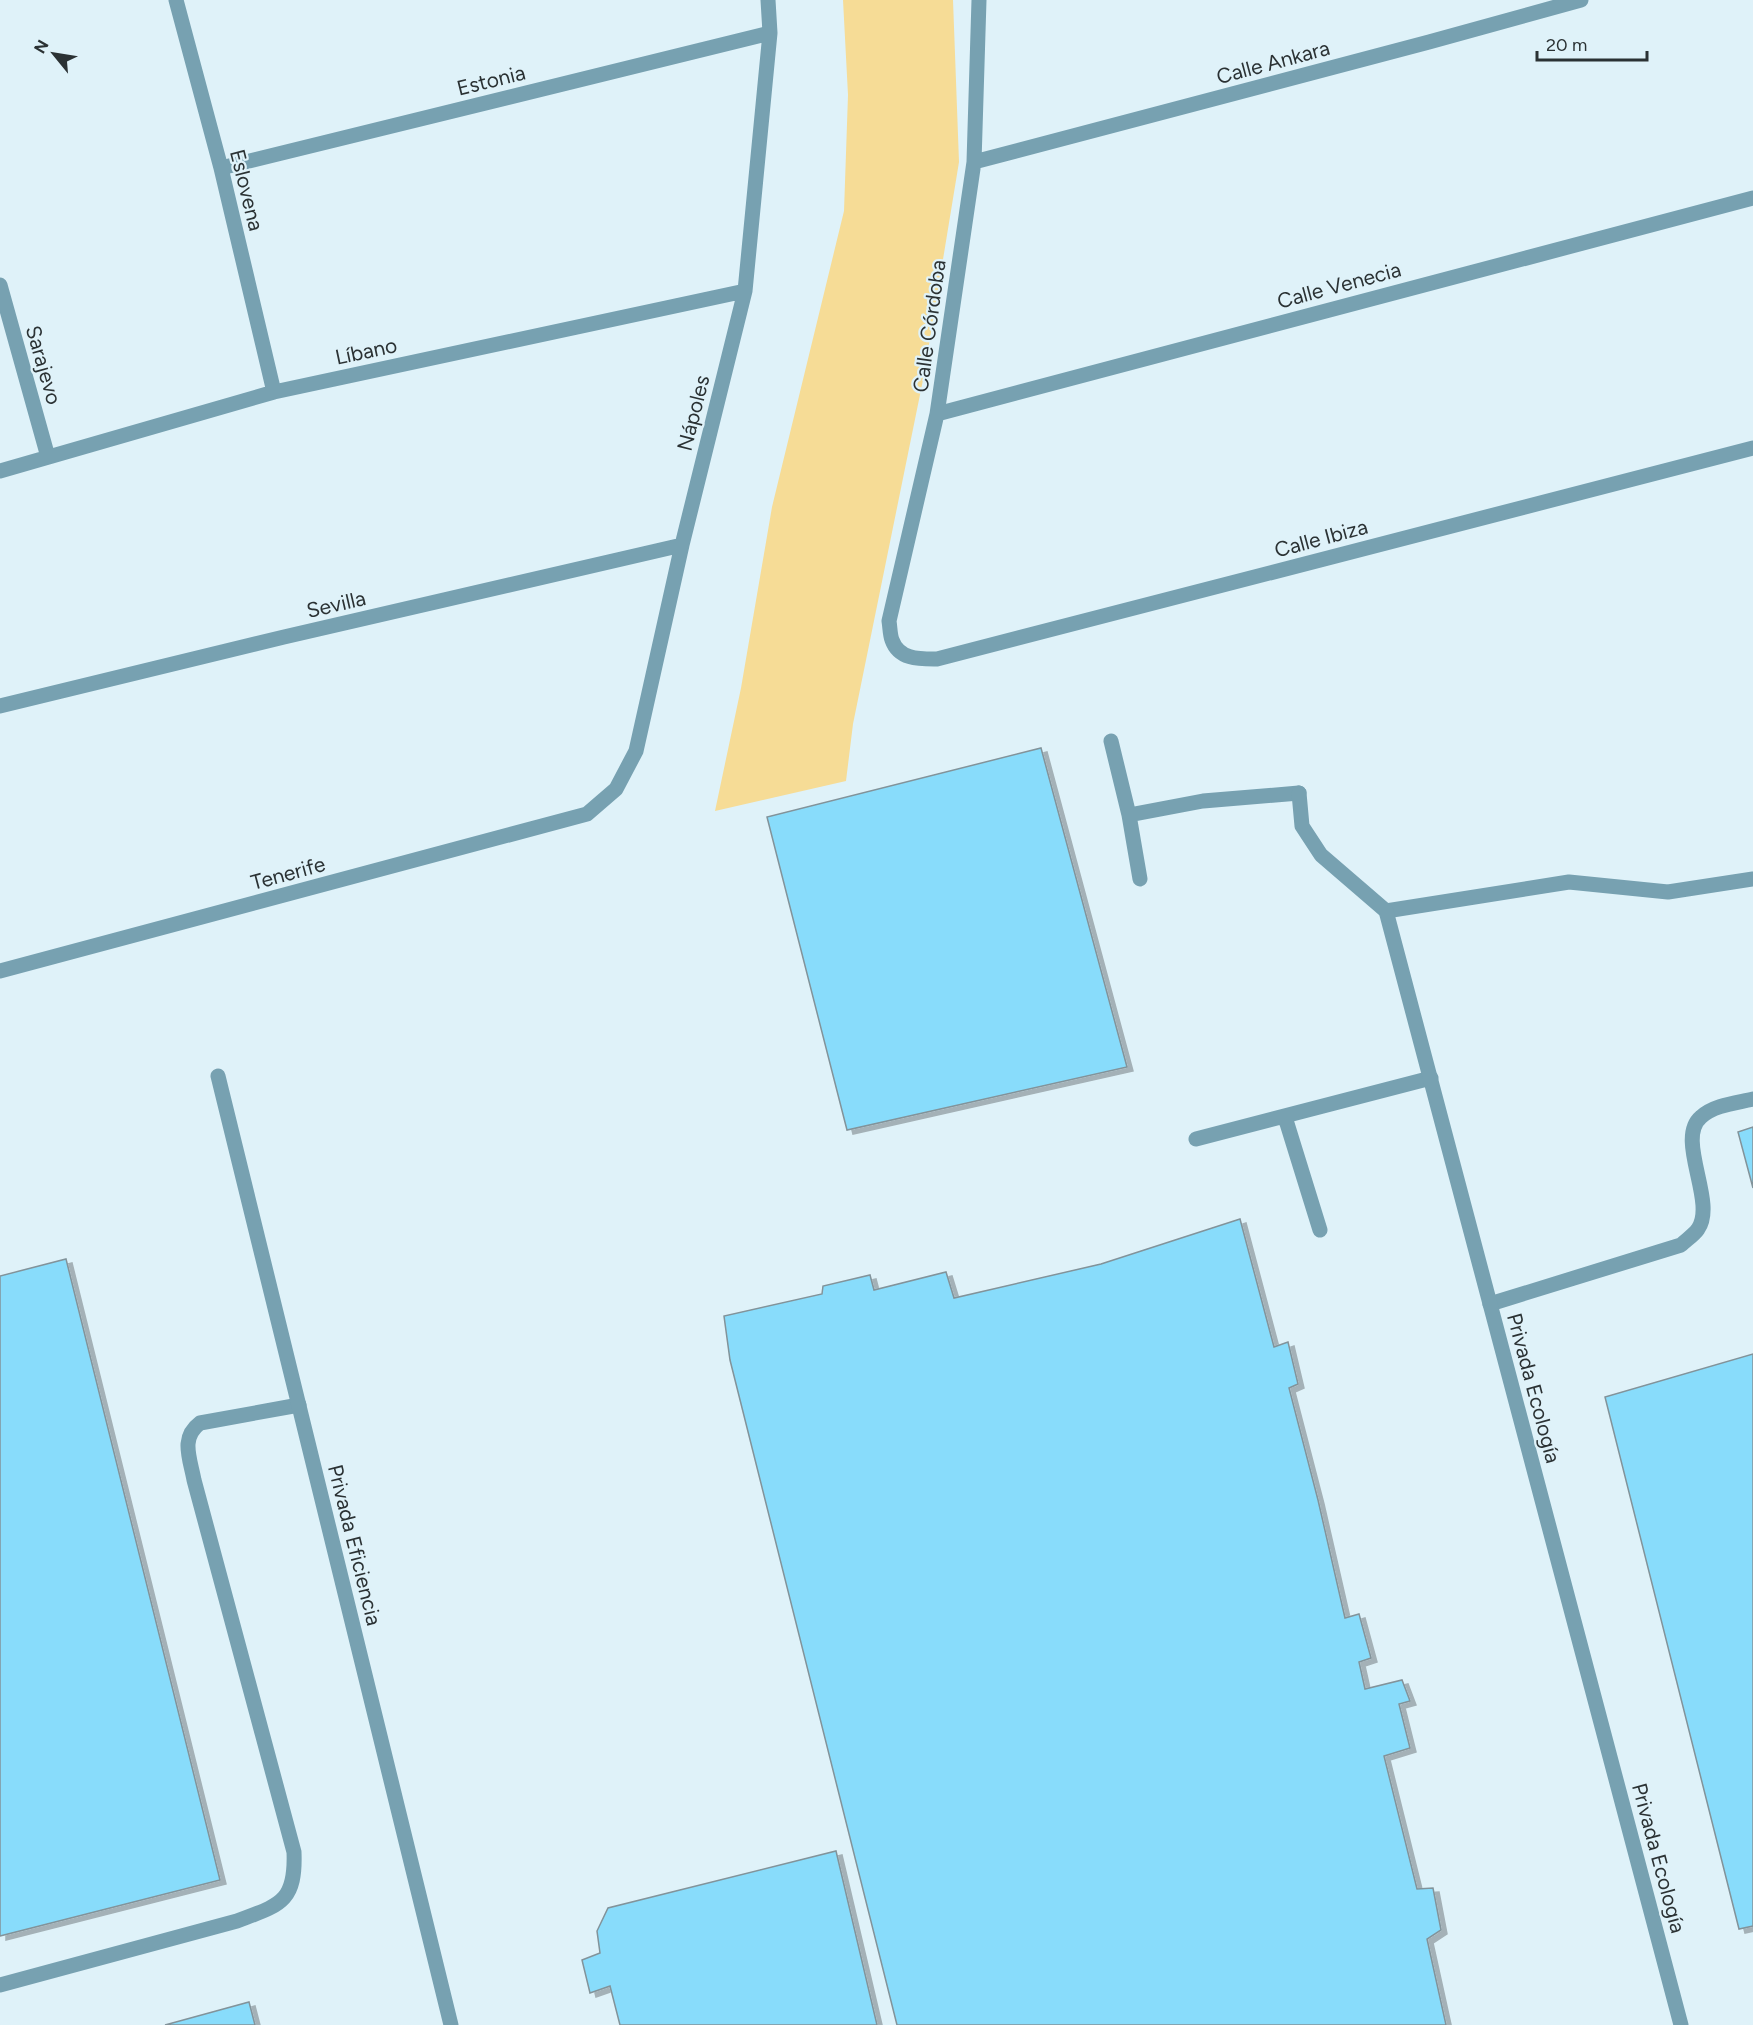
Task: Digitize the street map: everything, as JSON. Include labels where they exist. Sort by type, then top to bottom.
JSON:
[{"type":"street","name":"Eslovena","points":[[176,0],[221,168],[274,392]]},
{"type":"street","name":"Nápoles","points":[[587,814],[616,789],[636,751],[682,545],[745,291],[770,33],[768,0]]},
{"type":"street","name":"Calle Córdoba","points":[[900,652],[892,640],[889,621],[937,414],[974,162],[979,0]]},
{"type":"street","name":"Calle Ankara","points":[[974,162],[1581,0]]},
{"type":"street","name":"Estonia","points":[[221,168],[770,33]]},
{"type":"street","name":"Calle Venecia","points":[[937,414],[1753,198]]},
{"type":"street","name":"Sarajevo","points":[[0,285],[48,457]]},
{"type":"street","name":"Líbano","points":[[0,471],[274,392],[745,291]]},
{"type":"street","name":"Calle Ibiza","points":[[900,652],[914,659],[937,659],[1753,448]]},
{"type":"street","name":"Sevilla","points":[[0,706],[296,634],[682,545]]},
{"type":"street","points":[[1111,741],[1129,815],[1140,879]]},
{"type":"street","points":[[1129,815],[1203,801],[1299,793],[1302,826],[1321,855],[1386,911],[1569,882],[1668,891],[1753,879]]},
{"type":"street","name":"Tenerife","points":[[0,971],[587,814]]},
{"type":"street","name":"Privada Ecología","points":[[1386,911],[1681,2025]]},
{"type":"street","name":"Privada Eficiencia","points":[[218,1076],[451,2025]]},
{"type":"street","points":[[1196,1139],[1431,1078]]},
{"type":"street","points":[[1490,1304],[1681,1245],[1699,1228],[1703,1209],[1691,1137],[1699,1118],[1715,1108],[1753,1099]]},
{"type":"street","points":[[1286,1117],[1320,1230]]},
{"type":"street","points":[[0,1985],[237,1921],[274,1907],[286,1898],[293,1878],[294,1852],[194,1480],[187,1442],[193,1429],[200,1423],[299,1405]]},
{"type":"shaded area","points":[[843,0],[953,0],[959,162],[924,375],[853,724],[846,781],[715,811],[741,688],[772,507],[844,211],[848,95]]},
{"type":"building","points":[[1041,748],[1127,1067],[847,1130],[767,817]]},
{"type":"building","points":[[1753,1127],[1753,1188],[1738,1132]]},
{"type":"building","points":[[1240,1219],[1274,1347],[1288,1342],[1298,1384],[1289,1388],[1345,1618],[1359,1614],[1371,1658],[1359,1662],[1365,1689],[1402,1680],[1410,1701],[1399,1704],[1410,1748],[1384,1756],[1417,1889],[1433,1888],[1441,1930],[1427,1939],[1446,2025],[897,2025],[730,1360],[724,1316],[822,1294],[823,1286],[870,1275],[874,1290],[946,1272],[954,1298],[1101,1264]]},
{"type":"building","points":[[66,1259],[220,1880],[0,1936],[0,1276]]},
{"type":"building","points":[[1753,1354],[1753,1926],[1739,1929],[1605,1397]]},
{"type":"building","points":[[836,1851],[877,2025],[620,2025],[610,1986],[590,1993],[582,1960],[600,1953],[597,1931],[608,1908]]},
{"type":"building","points":[[249,2002],[255,2025],[165,2025]]}]
